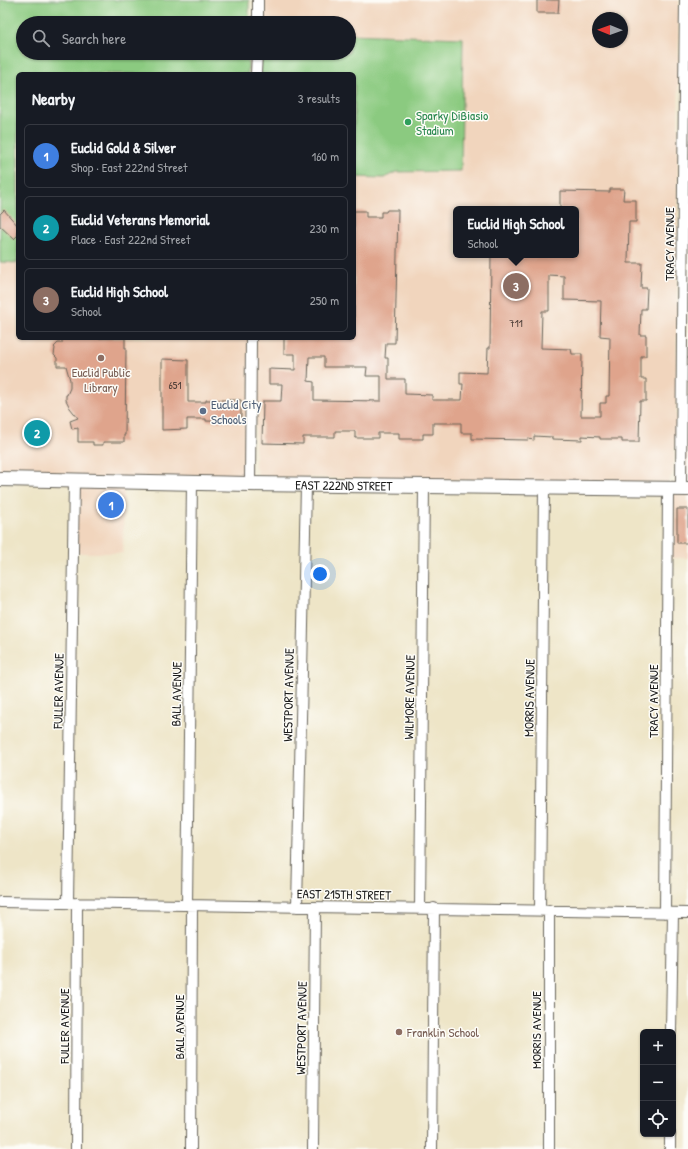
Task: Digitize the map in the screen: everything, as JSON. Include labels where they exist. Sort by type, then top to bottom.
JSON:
[{"type":"street","points":[[258,0],[258,16]]},
{"type":"street","name":"TRACY AVENUE","points":[[671,1029],[669,913],[679,489],[686,44],[685,0]]},
{"type":"street","points":[[256,72],[257,60]]},
{"type":"street","points":[[250,484],[251,340]]},
{"type":"street","name":"EAST 222ND STREET","points":[[0,479],[306,485],[679,489]]},
{"type":"street","name":"FULLER AVENUE","points":[[74,480],[73,903],[76,1149]]},
{"type":"street","name":"BALL AVENUE","points":[[191,1149],[190,905],[192,483]]},
{"type":"street","name":"WESTPORT AVENUE","points":[[297,907],[306,485]]},
{"type":"street","name":"WILMORE AVENUE","points":[[420,908],[424,486]]},
{"type":"street","name":"MORRIS AVENUE","points":[[544,487],[544,910],[548,1149]]},
{"type":"street","name":"EAST 215TH STREET","points":[[0,902],[688,913]]},
{"type":"street","name":"WESTPORT AVENUE","points":[[313,1149],[316,907]]},
{"type":"street","points":[[432,1149],[434,908]]},
{"type":"street","points":[[670,1137],[670,1149]]},
{"type":"shaded area","points":[[261,0],[679,0],[676,431],[673,473],[668,483],[259,477],[255,466],[256,340],[356,340],[356,72],[354,72],[351,60],[356,60],[356,16],[260,16]]},
{"type":"shaded area","points":[[0,261],[16,262],[16,340],[251,340],[250,484],[124,481],[123,553],[73,553],[74,480],[0,479]]},
{"type":"shaded area","points":[[682,414],[688,414],[688,558],[667,558],[668,489],[681,489]]},
{"type":"green space","points":[[0,0],[249,0],[249,16],[16,16],[16,60],[248,60],[248,72],[16,72],[16,263],[0,262]]},
{"type":"green space","name":"Sparky DiBiasio Stadium","points":[[356,34],[463,38],[461,171],[396,172],[384,178],[356,177],[356,72],[258,72],[259,60],[356,60]]},
{"type":"building","points":[[537,0],[559,0],[558,13],[537,13]]},
{"type":"building","points":[[610,189],[624,189],[623,200],[636,200],[636,222],[629,222],[628,263],[642,263],[641,288],[647,288],[646,309],[641,309],[640,335],[646,335],[646,356],[641,356],[641,379],[646,379],[646,401],[640,401],[639,442],[622,442],[622,439],[600,439],[600,437],[582,436],[582,440],[552,439],[552,437],[534,436],[534,440],[472,439],[472,433],[461,433],[461,423],[433,423],[433,434],[423,434],[423,439],[399,439],[399,433],[378,433],[378,438],[355,438],[355,431],[335,431],[335,437],[303,437],[303,444],[262,443],[263,401],[281,401],[282,384],[269,384],[269,369],[295,370],[295,354],[284,354],[284,340],[356,340],[356,211],[366,211],[366,217],[381,217],[381,212],[386,212],[387,210],[398,210],[395,343],[386,343],[385,358],[388,358],[388,379],[405,379],[405,394],[432,395],[432,400],[462,400],[463,384],[460,384],[460,372],[487,373],[488,348],[490,348],[491,258],[579,258],[579,206],[560,206],[560,191],[610,192]],"holes":[[[549,275],[564,276],[564,300],[601,301],[600,336],[610,337],[609,396],[606,396],[606,403],[600,403],[600,416],[581,416],[582,354],[572,354],[571,349],[541,348],[542,311],[549,311]],[[309,357],[324,357],[324,367],[367,367],[366,376],[381,376],[381,401],[314,400],[314,382],[308,381]]]},
{"type":"building","points":[[4,210],[16,224],[16,237],[14,239],[0,226],[0,214]]},
{"type":"building","points":[[62,340],[125,340],[124,442],[103,442],[103,445],[93,445],[93,442],[78,442],[78,428],[72,429],[70,421],[78,418],[66,400],[66,395],[70,388],[70,380],[66,366],[57,366],[57,358],[54,355],[54,347],[58,343],[62,343]]},
{"type":"building","points":[[162,359],[188,360],[188,402],[206,402],[206,400],[241,400],[241,422],[187,419],[187,429],[162,430]]},
{"type":"building","points":[[677,509],[688,509],[688,543],[677,543]]},
{"type":"place","name":"Sparky DiBiasio Stadium","points":[[408,122]]},
{"type":"place","name":"Euclid High School","points":[[516,286]]},
{"type":"place","name":"Euclid Public Library","points":[[101,358]]},
{"type":"place","name":"Euclid City Schools","points":[[203,411]]},
{"type":"place","name":"Euclid Veterans Memorial","points":[[37,433]]},
{"type":"place","name":"Euclid Gold & Silver","points":[[111,505]]},
{"type":"place","name":"Franklin School","points":[[399,1032]]}]
